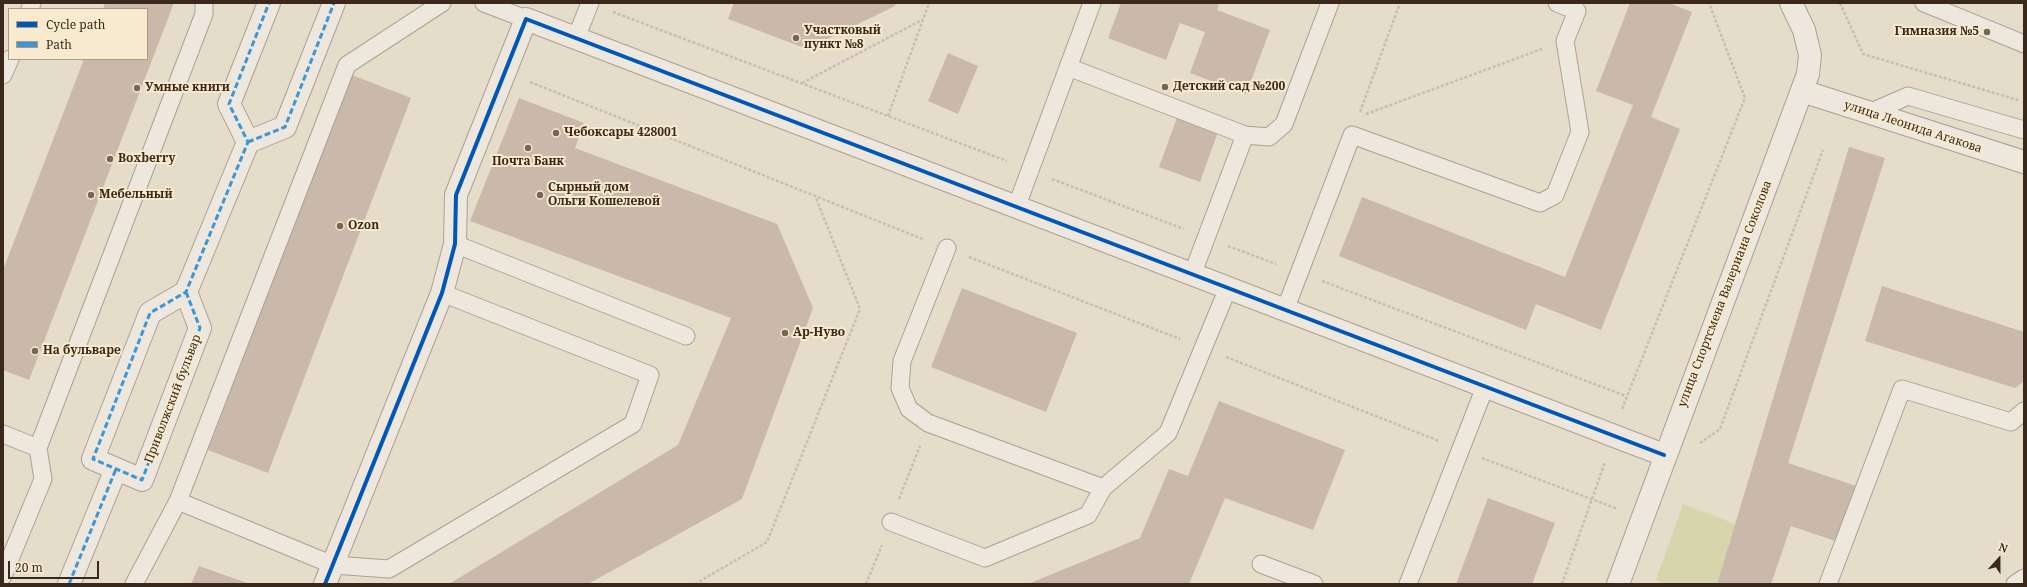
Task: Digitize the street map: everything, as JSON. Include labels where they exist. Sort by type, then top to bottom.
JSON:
[{"type":"street","points":[[248,142],[229,104],[269,3]]},
{"type":"street","points":[[186,292],[248,142],[285,127],[334,3]]},
{"type":"street","name":"улица Спортсмена Валериана Соколова","points":[[1618,584],[1664,455],[1808,74],[1810,55],[1804,30],[1791,3]]},
{"type":"street","points":[[329,574],[442,293],[455,244],[456,195],[526,19],[1664,455]]},
{"type":"street","name":"улица Леонида Агакова","points":[[1802,91],[2024,162]]},
{"type":"street","name":"Приволжский бульвар","points":[[186,292],[200,328],[142,480],[93,459],[150,313],[186,292]]},
{"type":"street","points":[[69,584],[116,469]]},
{"type":"lane","points":[[3,576],[43,479],[38,448],[204,14],[204,3]]},
{"type":"lane","points":[[134,584],[178,501],[347,65],[442,3]]},
{"type":"lane","points":[[484,3],[526,19]]},
{"type":"lane","points":[[576,38],[590,3]]},
{"type":"lane","points":[[1016,208],[1092,3]]},
{"type":"lane","points":[[1068,67],[1245,135],[1269,136],[1284,124],[1330,3]]},
{"type":"lane","points":[[1285,310],[1298,272],[1352,135],[1540,203],[1556,195],[1580,132],[1565,41],[1577,11],[1557,3]]},
{"type":"lane","points":[[1924,3],[2024,44]]},
{"type":"lane","points":[[3,75],[10,60]]},
{"type":"lane","points":[[1869,113],[1908,96],[2024,130]]},
{"type":"lane","points":[[1192,275],[1245,135]]},
{"type":"lane","points":[[455,244],[686,336]]},
{"type":"lane","points":[[947,248],[902,362],[900,388],[909,409],[928,423],[1103,488]]},
{"type":"lane","points":[[891,522],[985,558],[1088,515],[1103,488],[1168,433],[1228,288]]},
{"type":"lane","points":[[178,501],[329,574],[389,569],[633,424],[650,375],[442,293]]},
{"type":"lane","points":[[1408,584],[1485,387]]},
{"type":"lane","points":[[1828,584],[1902,389],[2011,422],[2024,411]]},
{"type":"lane","points":[[3,434],[38,448]]},
{"type":"lane","points":[[1261,564],[1314,584]]},
{"type":"lane","points":[[2015,584],[2024,578]]},
{"type":"path","points":[[590,3],[1626,396]]},
{"type":"path","points":[[888,116],[929,3]]},
{"type":"path","points":[[1400,3],[1358,117],[1565,41]]},
{"type":"path","points":[[1562,584],[1614,437],[1626,396],[1745,98],[1709,3]]},
{"type":"path","points":[[1840,3],[1863,54],[2024,102]]},
{"type":"path","points":[[801,84],[922,20]]},
{"type":"path","points":[[505,73],[1460,450],[1592,501],[1642,518]]},
{"type":"path","points":[[1695,447],[1720,429],[1823,150]]},
{"type":"path","points":[[695,584],[767,542],[860,309],[816,197]]},
{"type":"shaded area","points":[[1683,504],[1735,524],[1717,584],[1665,584],[1656,580]]},
{"type":"building","points":[[105,3],[174,3],[29,380],[3,370],[3,270],[84,60],[148,60],[148,8],[103,8]]},
{"type":"building","points":[[734,3],[896,3],[895,6],[807,49],[728,19]]},
{"type":"building","points":[[1121,3],[1219,3],[1217,10],[1270,30],[1246,94],[1190,73],[1205,32],[1180,23],[1166,60],[1108,38]]},
{"type":"building","points":[[1630,3],[1669,3],[1692,12],[1651,117],[1680,129],[1601,330],[1536,304],[1526,330],[1339,256],[1362,197],[1565,277],[1633,105],[1596,91]]},
{"type":"building","points":[[948,53],[978,66],[958,114],[928,101]]},
{"type":"building","points":[[352,75],[411,98],[268,473],[208,450]]},
{"type":"building","points":[[519,98],[584,123],[575,148],[777,224],[813,308],[742,499],[588,584],[449,584],[678,445],[731,318],[470,221]]},
{"type":"building","points":[[1178,115],[1219,129],[1200,182],[1159,167]]},
{"type":"building","points":[[1849,147],[1885,158],[1788,463],[1859,487],[1841,543],[1791,526],[1771,584],[1717,584]]},
{"type":"building","points":[[1882,286],[2024,332],[2024,381],[2015,388],[1865,341]]},
{"type":"building","points":[[962,288],[1077,333],[1046,412],[931,367]]},
{"type":"building","points":[[1219,401],[1345,450],[1313,530],[1225,498],[1189,584],[1028,584],[1140,538],[1169,469],[1188,476]]},
{"type":"building","points":[[1488,498],[1555,523],[1532,584],[1456,584]]},
{"type":"building","points":[[199,566],[250,584],[191,584]]},
{"type":"marked path","points":[[186,292],[200,328],[142,480],[93,459],[150,313],[186,292],[248,142],[229,104],[269,3]]},
{"type":"marked path","points":[[248,142],[285,127],[334,3]]},
{"type":"marked path","points":[[69,584],[116,469]]},
{"type":"cycle path","points":[[325,584],[442,293],[455,244],[456,195],[526,19],[1664,455]]},
{"type":"place","name":"Гимназия №5","points":[[1987,32]]},
{"type":"place","name":"Участковый пункт №8","points":[[796,38]]},
{"type":"place","name":"Детский сад №200","points":[[1165,87]]},
{"type":"place","name":"Умные книги","points":[[137,88]]},
{"type":"place","name":"Чебоксары 428001","points":[[556,133]]},
{"type":"place","name":"Почта Банк","points":[[528,148]]},
{"type":"place","name":"Boxberry","points":[[110,159]]},
{"type":"place","name":"Мебельный","points":[[91,195]]},
{"type":"place","name":"Сырный дом Ольги Кошелевой","points":[[540,195]]},
{"type":"place","name":"Ozon","points":[[340,226]]},
{"type":"place","name":"Ар-Нуво","points":[[785,333]]},
{"type":"place","name":"На бульваре","points":[[35,351]]}]
